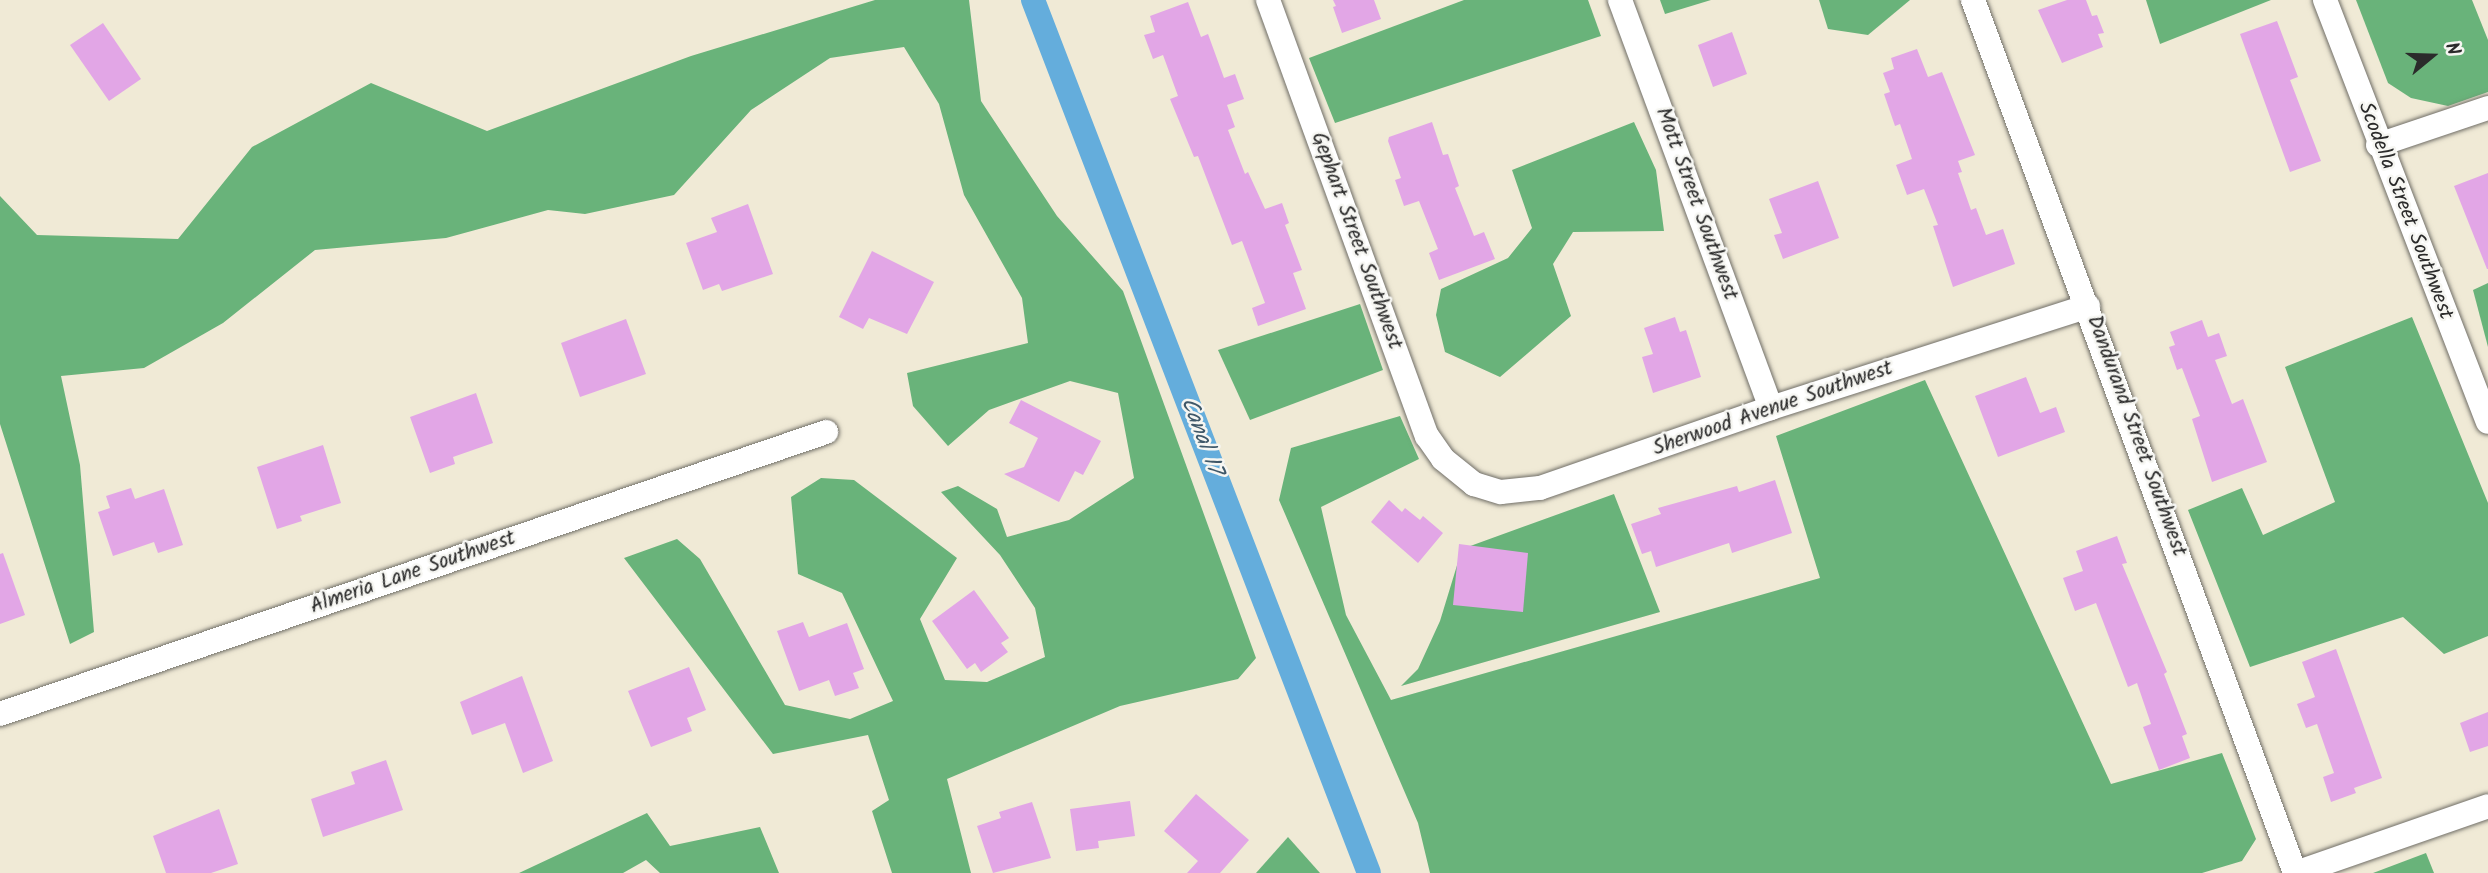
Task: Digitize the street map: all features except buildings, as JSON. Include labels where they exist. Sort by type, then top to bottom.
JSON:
[{"type":"street","name":"Gephart Street Southwest","points":[[1268,0],[1427,436],[1443,459],[1458,474]]},
{"type":"street","name":"Mott Street Southwest","points":[[1620,0],[1771,408]]},
{"type":"street","name":"Dandurand Street Southwest","points":[[1973,0],[2295,873]]},
{"type":"street","name":"Scodella Street Southwest","points":[[2325,0],[2378,145],[2488,422]]},
{"type":"street","points":[[2378,145],[2488,108]]},
{"type":"street","name":"Sherwood Avenue Southwest","points":[[1458,474],[1474,484],[1501,492],[1540,488],[1771,408],[2088,306]]},
{"type":"street","name":"Almeria Lane Southwest","points":[[0,714],[826,432]]},
{"type":"street","points":[[2295,873],[2488,806]]},
{"type":"green space","points":[[875,0],[969,0],[981,101],[1057,216],[1123,291],[1256,658],[1238,679],[1120,706],[947,779],[971,873],[892,873],[872,811],[889,800],[868,735],[773,754],[624,558],[677,539],[700,559],[785,705],[850,719],[893,701],[842,593],[798,574],[791,497],[821,478],[854,480],[957,558],[920,619],[945,680],[987,682],[1045,657],[1035,608],[1000,555],[941,492],[958,486],[997,509],[1007,537],[1069,520],[1134,478],[1118,393],[1070,381],[989,410],[948,446],[913,406],[907,373],[1028,343],[1022,298],[964,195],[939,104],[904,47],[830,58],[751,110],[674,195],[585,214],[548,210],[446,238],[315,250],[223,323],[144,368],[61,376],[80,465],[94,632],[70,644],[0,424],[0,196],[37,235],[178,239],[252,147],[371,83],[487,131],[691,56]]},
{"type":"green space","points":[[1464,0],[1588,0],[1601,36],[1335,123],[1309,58]]},
{"type":"green space","points":[[1660,0],[1711,0],[1665,14]]},
{"type":"green space","points":[[1819,0],[1910,0],[1868,35],[1828,29]]},
{"type":"green space","points":[[2146,0],[2271,0],[2160,44]]},
{"type":"green space","points":[[2356,0],[2472,0],[2488,40],[2488,92],[2448,106],[2411,98],[2388,83]]},
{"type":"green space","points":[[1634,122],[1656,170],[1664,231],[1573,232],[1553,264],[1571,316],[1500,377],[1445,352],[1436,315],[1441,289],[1508,258],[1532,228],[1512,170]]},
{"type":"green space","points":[[2488,283],[2488,347],[2473,290]]},
{"type":"green space","points":[[1360,304],[1383,370],[1250,420],[1218,350]]},
{"type":"green space","points":[[2412,317],[2488,503],[2488,636],[2444,654],[2403,617],[2250,667],[2188,510],[2242,488],[2263,535],[2335,502],[2285,367]]},
{"type":"green space","points":[[1925,380],[2111,784],[2222,753],[2256,839],[2242,861],[2202,873],[1430,873],[1418,823],[1279,500],[1291,448],[1400,416],[1419,459],[1321,507],[1346,615],[1391,700],[1820,578],[1776,436]]},
{"type":"green space","points":[[1614,494],[1660,612],[1401,686],[1418,669],[1440,621],[1462,549]]},
{"type":"green space","points":[[647,813],[670,846],[760,827],[779,873],[660,873],[646,860],[623,873],[519,873]]},
{"type":"green space","points":[[1288,837],[1320,873],[1256,873]]},
{"type":"green space","points":[[2426,853],[2434,873],[2373,873]]},
{"type":"waterway","name":"Canal 17","points":[[1033,0],[1369,873]]}]
